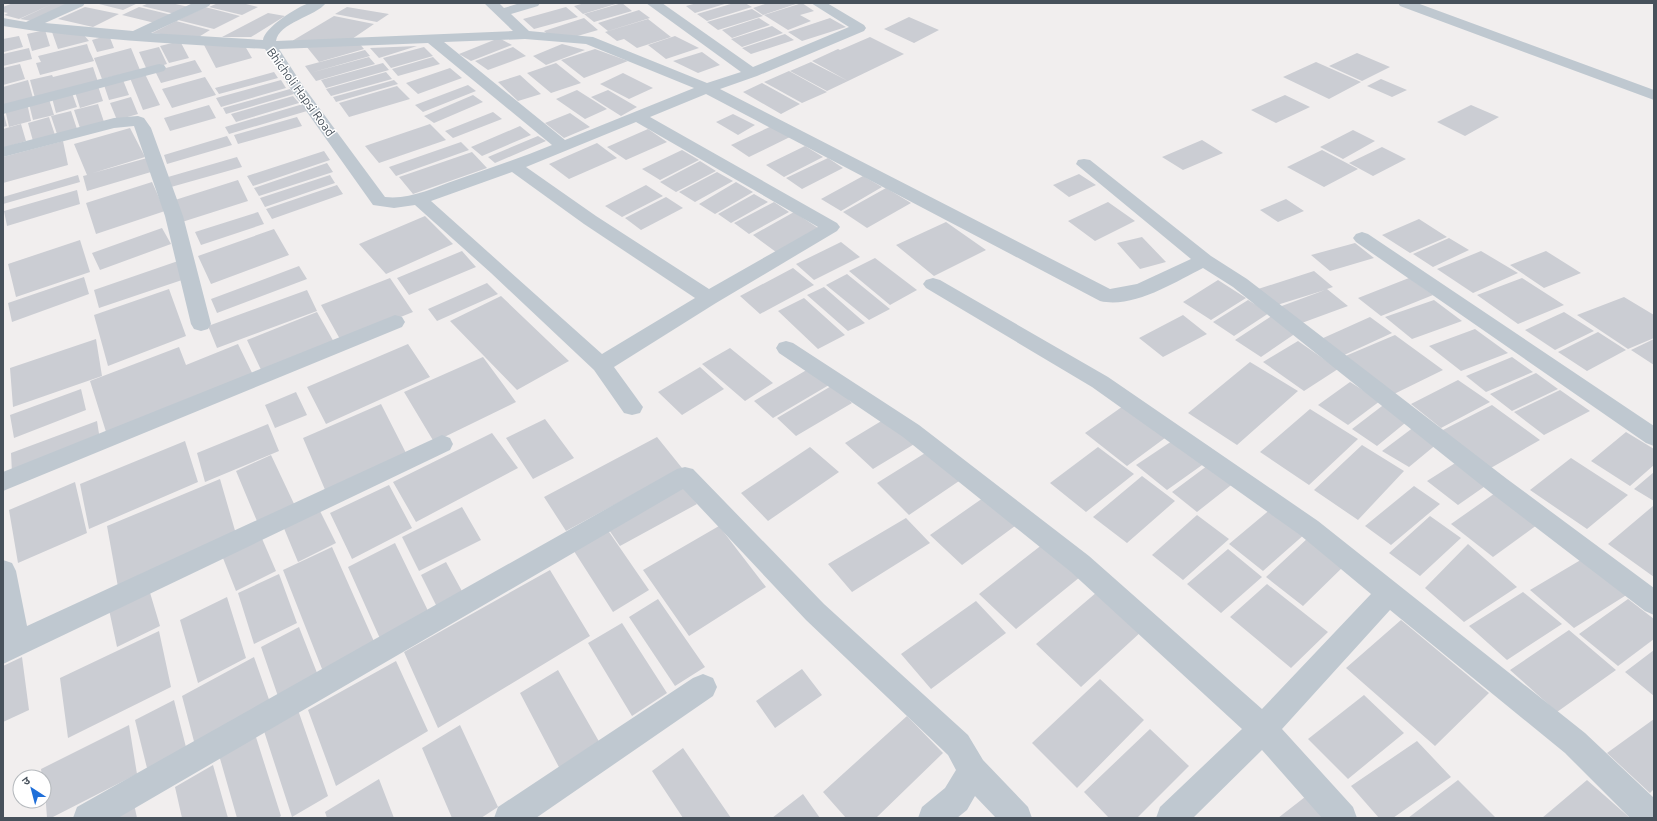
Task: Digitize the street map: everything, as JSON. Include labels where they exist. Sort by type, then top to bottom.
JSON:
[{"type":"street","points":[[28,26],[78,3]]},
{"type":"street","points":[[135,36],[204,3]]},
{"type":"street","points":[[319,3],[281,25],[270,36],[269,45],[525,35],[588,40],[706,88],[1107,296],[1120,296],[1135,292],[1204,260]]},
{"type":"street","points":[[491,3],[525,35]]},
{"type":"street","points":[[502,13],[533,3]]},
{"type":"street","points":[[653,3],[752,73]]},
{"type":"street","name":"Bhicholi Hapsi Road","points":[[3,22],[28,26],[135,36],[269,45],[297,88],[379,201],[394,204],[419,199],[514,166],[706,88],[752,73],[859,28],[818,3]]},
{"type":"street","points":[[1405,3],[1654,95]]},
{"type":"street","points":[[430,38],[563,146]]},
{"type":"street","points":[[3,109],[159,68]]},
{"type":"street","points":[[601,365],[709,298],[831,227],[637,116]]},
{"type":"street","points":[[3,152],[114,123],[138,121],[143,128],[174,216],[201,324]]},
{"type":"street","points":[[1084,164],[1204,260],[1240,283],[1499,486],[1654,603]]},
{"type":"street","points":[[514,166],[590,220],[709,298]]},
{"type":"street","points":[[419,199],[498,269],[601,365],[632,407]]},
{"type":"street","points":[[1362,238],[1654,437]]},
{"type":"street","points":[[933,284],[1100,382],[1309,528],[1575,743],[1652,818]]},
{"type":"street","points":[[3,482],[395,322]]},
{"type":"street","points":[[786,348],[911,431],[1080,564],[1263,729],[1342,818]]},
{"type":"street","points":[[3,571],[10,647],[442,444]]},
{"type":"street","points":[[88,818],[686,476],[815,612],[958,745],[972,771],[1017,818]]},
{"type":"street","points":[[1171,818],[1263,729],[1388,593]]},
{"type":"street","points":[[509,818],[703,687]]},
{"type":"street","points":[[933,818],[956,799],[972,771]]},
{"type":"building","points":[[13,3],[73,3],[32,21],[20,19],[52,4],[19,19],[4,15],[8,13],[3,12],[3,7]]},
{"type":"building","points":[[95,3],[138,3],[123,10]]},
{"type":"building","points":[[149,3],[171,3],[189,7],[175,14],[142,6]]},
{"type":"building","points":[[218,3],[242,3],[258,7],[242,15],[209,7]]},
{"type":"building","points":[[585,3],[619,3],[583,14],[574,6]]},
{"type":"building","points":[[622,3],[632,11],[594,22],[584,14]]},
{"type":"building","points":[[697,3],[728,3],[695,13],[686,6]]},
{"type":"building","points":[[734,3],[745,3],[752,7],[707,21],[697,14]]},
{"type":"building","points":[[768,3],[799,3],[763,15],[753,8]]},
{"type":"building","points":[[802,3],[814,11],[800,15],[811,21],[788,30],[764,15]]},
{"type":"building","points":[[85,7],[119,14],[93,27],[58,19]]},
{"type":"building","points":[[139,7],[172,15],[155,23],[122,15]]},
{"type":"building","points":[[205,7],[240,16],[214,29],[178,20]]},
{"type":"building","points":[[347,7],[389,14],[377,22],[335,14]]},
{"type":"building","points":[[566,7],[578,17],[534,29],[523,19]]},
{"type":"building","points":[[752,9],[763,16],[718,30],[707,22]]},
{"type":"building","points":[[639,10],[650,18],[608,31],[598,23]]},
{"type":"building","points":[[268,13],[285,16],[251,37],[222,37]]},
{"type":"building","points":[[334,16],[374,24],[352,39],[292,41]]},
{"type":"building","points":[[909,17],[939,30],[914,43],[884,29]]},
{"type":"building","points":[[584,18],[598,30],[574,37],[552,38],[544,31]]},
{"type":"building","points":[[759,18],[770,25],[732,38],[722,30]]},
{"type":"building","points":[[830,18],[846,27],[802,41],[788,32]]},
{"type":"building","points":[[648,19],[671,37],[637,48],[624,39],[617,41],[605,32]]},
{"type":"building","points":[[176,21],[210,30],[197,38],[152,33]]},
{"type":"building","points":[[772,26],[783,33],[742,47],[731,39]]},
{"type":"building","points":[[45,30],[50,46],[32,51],[27,34]]},
{"type":"building","points":[[52,32],[83,34],[89,41],[58,49]]},
{"type":"building","points":[[785,34],[794,40],[751,54],[742,48]]},
{"type":"building","points":[[109,35],[114,48],[97,52],[92,40]]},
{"type":"building","points":[[19,36],[23,47],[4,52],[3,39]]},
{"type":"building","points":[[675,36],[699,48],[666,59],[648,45]]},
{"type":"building","points":[[870,37],[904,54],[848,81],[812,61],[838,49],[840,50]]},
{"type":"building","points":[[499,38],[512,45],[471,61],[459,54]]},
{"type":"building","points":[[180,41],[189,58],[169,63],[160,46]]},
{"type":"building","points":[[359,43],[364,49],[319,62],[306,46]]},
{"type":"building","points":[[87,44],[94,61],[40,75],[36,63],[41,62],[38,56]]},
{"type":"building","points":[[562,44],[585,50],[546,65],[533,56]]},
{"type":"building","points":[[204,45],[245,46],[252,58],[216,68]]},
{"type":"building","points":[[417,46],[379,58],[370,48]]},
{"type":"building","points":[[159,47],[167,64],[147,70],[139,52]]},
{"type":"building","points":[[424,47],[433,56],[391,68],[383,58]]},
{"type":"building","points":[[513,47],[526,56],[488,70],[475,61]]},
{"type":"building","points":[[29,48],[32,59],[3,66],[3,54]]},
{"type":"building","points":[[131,48],[140,70],[102,79],[94,58]]},
{"type":"building","points":[[595,49],[628,61],[584,78],[561,60]]},
{"type":"building","points":[[365,50],[370,56],[310,73],[305,66]]},
{"type":"building","points":[[702,52],[720,65],[698,73],[673,61]]},
{"type":"building","points":[[1357,53],[1390,67],[1362,81],[1329,66]]},
{"type":"building","points":[[369,57],[375,64],[316,81],[310,73]]},
{"type":"building","points":[[433,57],[440,64],[398,76],[392,69]]},
{"type":"building","points":[[195,60],[202,72],[161,83],[155,71]]},
{"type":"building","points":[[811,62],[848,81],[827,91],[790,71]]},
{"type":"building","points":[[1316,62],[1361,82],[1329,99],[1283,77]]},
{"type":"building","points":[[383,63],[389,70],[326,88],[321,80]]},
{"type":"building","points":[[556,63],[581,83],[551,93],[527,73]]},
{"type":"building","points":[[20,64],[25,79],[3,85],[3,68]]},
{"type":"building","points":[[93,67],[98,82],[35,98],[30,80],[52,75],[53,77]]},
{"type":"building","points":[[450,68],[462,78],[418,94],[406,83]]},
{"type":"building","points":[[789,71],[827,92],[802,103],[764,82]]},
{"type":"building","points":[[274,72],[278,78],[219,94],[215,88]]},
{"type":"building","points":[[386,72],[392,79],[331,96],[326,89]]},
{"type":"building","points":[[623,73],[653,88],[629,99],[600,84]]},
{"type":"building","points":[[145,74],[160,105],[143,110],[130,78]]},
{"type":"building","points":[[520,75],[541,94],[518,101],[498,82]]},
{"type":"building","points":[[205,77],[216,95],[172,108],[162,89]]},
{"type":"building","points":[[1381,79],[1407,90],[1392,97],[1367,86]]},
{"type":"building","points":[[28,80],[33,98],[4,105],[3,87]]},
{"type":"building","points":[[123,80],[129,95],[109,100],[104,85]]},
{"type":"building","points":[[281,80],[286,88],[221,107],[216,98]]},
{"type":"building","points":[[394,80],[398,84],[336,102],[333,97]]},
{"type":"building","points":[[762,83],[800,104],[781,114],[743,92]]},
{"type":"building","points":[[468,85],[476,91],[423,112],[415,105]]},
{"type":"building","points":[[98,86],[103,101],[80,108],[75,92]]},
{"type":"building","points":[[397,86],[410,99],[349,117],[339,103]]},
{"type":"building","points":[[290,89],[294,94],[226,114],[223,108]]},
{"type":"building","points":[[577,90],[607,109],[585,119],[556,99]]},
{"type":"building","points":[[608,90],[637,107],[621,116],[591,97]]},
{"type":"building","points":[[72,93],[77,107],[56,113],[52,98]]},
{"type":"building","points":[[473,95],[483,102],[434,123],[424,116]]},
{"type":"building","points":[[1285,95],[1310,107],[1276,123],[1251,110]]},
{"type":"building","points":[[293,96],[299,103],[236,122],[231,114]]},
{"type":"building","points":[[131,97],[138,114],[117,120],[110,103]]},
{"type":"building","points":[[49,99],[54,115],[33,120],[29,104]]},
{"type":"building","points":[[27,103],[31,121],[9,127],[5,109]]},
{"type":"building","points":[[98,104],[104,122],[80,128],[74,110]]},
{"type":"building","points":[[303,104],[307,111],[229,134],[225,127]]},
{"type":"building","points":[[209,105],[216,118],[170,131],[164,118]]},
{"type":"building","points":[[1471,105],[1499,117],[1465,136],[1437,122]]},
{"type":"building","points":[[3,111],[7,126],[3,127]]},
{"type":"building","points":[[71,111],[77,129],[57,134],[51,116]]},
{"type":"building","points":[[493,112],[502,119],[453,138],[445,131]]},
{"type":"building","points":[[570,113],[590,127],[564,138],[545,123]]},
{"type":"building","points":[[733,114],[755,125],[738,135],[716,122]]},
{"type":"building","points":[[49,117],[55,135],[33,141],[28,123]]},
{"type":"building","points":[[297,117],[302,126],[238,144],[234,135]]},
{"type":"building","points":[[21,124],[26,141],[3,148],[3,129]]},
{"type":"building","points":[[430,124],[446,140],[379,163],[365,146]]},
{"type":"building","points":[[774,125],[792,136],[749,157],[731,145]]},
{"type":"building","points":[[520,126],[531,135],[482,156],[471,147]]},
{"type":"building","points":[[130,128],[145,157],[93,173],[147,158],[151,172],[87,191],[83,176],[87,175],[74,144]]},
{"type":"building","points":[[648,129],[667,142],[626,160],[607,147]]},
{"type":"building","points":[[1353,130],[1375,141],[1343,159],[1320,147]]},
{"type":"building","points":[[227,136],[232,145],[167,164],[164,155]]},
{"type":"building","points":[[538,136],[546,141],[495,163],[488,157]]},
{"type":"building","points":[[1202,140],[1223,153],[1183,170],[1162,157]]},
{"type":"building","points":[[63,141],[68,165],[3,183],[3,157]]},
{"type":"building","points":[[461,142],[469,150],[396,176],[389,167]]},
{"type":"building","points":[[597,143],[617,158],[569,179],[549,164]]},
{"type":"building","points":[[805,146],[823,157],[784,177],[766,165]]},
{"type":"building","points":[[1382,147],[1406,159],[1373,176],[1349,163]]},
{"type":"building","points":[[682,150],[699,160],[660,180],[642,169]]},
{"type":"building","points":[[1322,150],[1358,169],[1324,187],[1287,167]]},
{"type":"building","points":[[324,151],[330,160],[253,186],[247,176]]},
{"type":"building","points":[[472,152],[487,168],[413,194],[399,177]]},
{"type":"building","points":[[237,157],[242,167],[171,187],[168,177]]},
{"type":"building","points":[[828,158],[843,168],[802,189],[786,178]]},
{"type":"building","points":[[700,161],[716,171],[676,192],[660,182]]},
{"type":"building","points":[[327,163],[333,172],[259,196],[254,188]]},
{"type":"building","points":[[717,172],[733,181],[695,202],[679,192]]},
{"type":"building","points":[[1079,174],[1096,185],[1069,197],[1053,185]]},
{"type":"building","points":[[78,175],[80,182],[3,204],[3,197]]},
{"type":"building","points":[[330,175],[335,183],[265,207],[260,198]]},
{"type":"building","points":[[863,176],[882,187],[841,211],[821,199]]},
{"type":"building","points":[[238,180],[248,201],[182,222],[175,200]]},
{"type":"building","points":[[152,182],[165,211],[96,234],[86,203]]},
{"type":"building","points":[[736,182],[753,192],[715,214],[699,204]]},
{"type":"building","points":[[337,185],[343,194],[272,219],[266,209]]},
{"type":"building","points":[[646,185],[663,196],[622,217],[605,206]]},
{"type":"building","points":[[886,188],[911,203],[867,228],[843,212]]},
{"type":"building","points":[[77,190],[80,204],[7,226],[4,211]]},
{"type":"building","points":[[754,194],[768,202],[731,223],[718,214]]},
{"type":"building","points":[[666,197],[683,208],[641,230],[625,218]]},
{"type":"building","points":[[1286,199],[1304,211],[1278,222],[1260,210]]},
{"type":"building","points":[[774,202],[789,212],[749,234],[734,223]]},
{"type":"building","points":[[1108,202],[1135,221],[1095,241],[1068,221]]},
{"type":"building","points":[[258,212],[264,224],[201,245],[195,232]]},
{"type":"building","points":[[794,212],[818,228],[776,252],[753,235]]},
{"type":"building","points":[[425,216],[453,244],[386,274],[359,244]]},
{"type":"building","points":[[1419,219],[1447,237],[1410,253],[1382,235]]},
{"type":"building","points":[[946,222],[986,250],[934,276],[896,245]]},
{"type":"building","points":[[162,228],[171,244],[100,270],[92,253]]},
{"type":"building","points":[[274,229],[289,255],[211,284],[198,256]]},
{"type":"building","points":[[1142,237],[1166,262],[1140,269],[1117,243]]},
{"type":"building","points":[[1449,238],[1469,250],[1433,267],[1413,254]]},
{"type":"building","points":[[80,240],[90,272],[16,297],[8,264]]},
{"type":"building","points":[[841,242],[860,257],[814,280],[796,264]]},
{"type":"building","points":[[1355,243],[1374,258],[1330,271],[1311,255]]},
{"type":"building","points":[[462,251],[476,267],[409,295],[397,278]]},
{"type":"building","points":[[1481,251],[1518,273],[1473,293],[1437,269]]},
{"type":"building","points":[[1546,251],[1581,273],[1544,288],[1510,265]]},
{"type":"building","points":[[875,258],[917,290],[890,305],[849,271]]},
{"type":"building","points":[[178,261],[185,279],[99,308],[94,290]]},
{"type":"building","points":[[299,266],[307,279],[217,313],[211,299]]},
{"type":"building","points":[[793,268],[814,285],[760,314],[740,296]]},
{"type":"building","points":[[1314,271],[1333,287],[1327,289],[1348,306],[1299,324],[1279,307],[1325,290],[1277,305],[1258,289]]},
{"type":"building","points":[[847,274],[890,309],[869,320],[826,285]]},
{"type":"building","points":[[84,277],[89,294],[12,322],[8,303]]},
{"type":"building","points":[[390,278],[413,312],[341,341],[321,305]]},
{"type":"building","points":[[1409,278],[1433,295],[1381,316],[1358,298]]},
{"type":"building","points":[[1522,278],[1564,305],[1518,324],[1477,295]]},
{"type":"building","points":[[1218,280],[1246,298],[1211,320],[1183,302]]},
{"type":"building","points":[[487,283],[498,294],[437,321],[428,309]]},
{"type":"building","points":[[824,287],[865,323],[848,331],[807,295]]},
{"type":"building","points":[[169,289],[186,336],[108,366],[94,315]]},
{"type":"building","points":[[307,290],[317,311],[217,348],[208,326]]},
{"type":"building","points":[[501,296],[569,361],[517,390],[450,321]]},
{"type":"building","points":[[1624,297],[1654,315],[1654,338],[1628,349],[1577,315]]},
{"type":"building","points":[[804,298],[845,335],[818,349],[778,311]]},
{"type":"building","points":[[1248,300],[1269,313],[1234,336],[1213,322]]},
{"type":"building","points":[[1434,300],[1462,321],[1412,339],[1385,317]]},
{"type":"building","points":[[317,312],[335,344],[263,374],[247,340]]},
{"type":"building","points":[[1564,312],[1594,331],[1555,350],[1525,330]]},
{"type":"building","points":[[1183,315],[1207,334],[1163,357],[1139,338]]},
{"type":"building","points":[[1273,315],[1299,331],[1261,357],[1235,340]]},
{"type":"building","points":[[1370,317],[1392,333],[1342,356],[1321,339]]},
{"type":"building","points":[[1475,329],[1508,353],[1461,371],[1429,346]]},
{"type":"building","points":[[1598,332],[1626,350],[1587,371],[1558,352]]},
{"type":"building","points":[[1395,335],[1443,370],[1392,395],[1343,357]]},
{"type":"building","points":[[96,339],[102,376],[13,407],[10,368]]},
{"type":"building","points":[[1654,339],[1654,365],[1631,350]]},
{"type":"building","points":[[1298,341],[1338,369],[1304,391],[1263,362]]},
{"type":"building","points":[[238,344],[254,377],[107,435],[90,381],[179,347],[186,365]]},
{"type":"building","points":[[408,344],[430,377],[326,424],[307,387]]},
{"type":"building","points":[[730,348],[773,383],[745,401],[702,364]]},
{"type":"building","points":[[483,357],[516,402],[434,442],[404,392]]},
{"type":"building","points":[[1512,357],[1533,372],[1486,392],[1466,376]]},
{"type":"building","points":[[1250,362],[1298,391],[1237,445],[1188,413]]},
{"type":"building","points":[[700,367],[724,389],[682,415],[658,392]]},
{"type":"building","points":[[810,368],[829,385],[773,418],[754,401]]},
{"type":"building","points":[[1536,373],[1558,389],[1512,411],[1490,394]]},
{"type":"building","points":[[1458,380],[1490,402],[1441,428],[1411,404]]},
{"type":"building","points":[[1350,382],[1380,401],[1348,425],[1318,405]]},
{"type":"building","points":[[833,385],[852,403],[796,436],[777,418]]},
{"type":"building","points":[[81,389],[86,410],[14,438],[10,415]]},
{"type":"building","points":[[1560,390],[1590,411],[1544,435],[1514,412]]},
{"type":"building","points":[[296,392],[307,415],[275,428],[265,405]]},
{"type":"building","points":[[1386,403],[1410,419],[1377,446],[1352,429]]},
{"type":"building","points":[[381,404],[407,455],[326,492],[303,438]]},
{"type":"building","points":[[1126,404],[1169,435],[1127,466],[1085,433]]},
{"type":"building","points":[[1492,405],[1540,440],[1489,469],[1441,431]]},
{"type":"building","points":[[1310,409],[1358,439],[1309,485],[1260,452]]},
{"type":"building","points":[[888,417],[916,443],[873,469],[845,443]]},
{"type":"building","points":[[545,419],[574,458],[533,479],[506,438]]},
{"type":"building","points":[[97,421],[100,440],[12,473],[11,453]]},
{"type":"building","points":[[268,424],[279,451],[205,482],[197,453]]},
{"type":"building","points":[[1414,427],[1438,443],[1409,467],[1382,451]]},
{"type":"building","points":[[1626,432],[1654,449],[1654,465],[1630,486],[1591,461]]},
{"type":"building","points":[[492,433],[518,468],[416,522],[393,482]]},
{"type":"building","points":[[657,437],[682,468],[566,531],[544,497]]},
{"type":"building","points":[[1175,439],[1205,463],[1167,490],[1136,465]]},
{"type":"building","points":[[185,441],[198,482],[89,529],[80,484]]},
{"type":"building","points":[[1362,445],[1404,471],[1358,520],[1314,490]]},
{"type":"building","points":[[810,447],[839,472],[768,521],[741,493]]},
{"type":"building","points":[[1098,447],[1134,474],[1086,512],[1050,483]]},
{"type":"building","points":[[930,450],[962,479],[909,515],[877,483]]},
{"type":"building","points":[[271,455],[296,508],[259,526],[236,471]]},
{"type":"building","points":[[1571,458],[1628,495],[1587,529],[1530,490]]},
{"type":"building","points":[[1460,460],[1491,482],[1458,505],[1427,481]]},
{"type":"building","points":[[1211,463],[1235,482],[1197,512],[1172,492]]},
{"type":"building","points":[[1654,472],[1654,501],[1634,489]]},
{"type":"building","points":[[1142,476],[1175,501],[1127,543],[1093,517]]},
{"type":"building","points":[[220,479],[236,534],[118,587],[107,526]]},
{"type":"building","points":[[75,482],[87,533],[18,563],[9,510]]},
{"type":"building","points":[[389,485],[412,528],[352,559],[330,513]]},
{"type":"building","points":[[683,485],[697,504],[620,546],[607,527]]},
{"type":"building","points":[[1414,486],[1440,504],[1391,545],[1365,526]]},
{"type":"building","points":[[1498,491],[1541,522],[1493,557],[1451,524]]},
{"type":"building","points":[[983,498],[1015,526],[962,565],[930,535]]},
{"type":"building","points":[[1653,506],[1654,507],[1654,577],[1608,544]]},
{"type":"building","points":[[462,507],[481,540],[419,571],[402,537]]},
{"type":"building","points":[[1272,508],[1306,533],[1263,571],[1229,544]]},
{"type":"building","points":[[319,509],[336,543],[298,562],[283,526]]},
{"type":"building","points":[[1197,515],[1229,539],[1183,580],[1152,555]]},
{"type":"building","points":[[1430,516],[1461,538],[1420,576],[1389,553]]},
{"type":"building","points":[[906,518],[930,543],[852,592],[828,564]]},
{"type":"building","points":[[719,526],[766,587],[689,636],[643,570]]},
{"type":"building","points":[[607,529],[649,590],[613,612],[572,548]]},
{"type":"building","points":[[260,534],[276,571],[236,591],[221,553]]},
{"type":"building","points":[[1309,537],[1346,564],[1303,606],[1266,577]]},
{"type":"building","points":[[395,543],[431,617],[382,643],[348,567]]},
{"type":"building","points":[[1043,544],[1080,577],[1016,629],[979,594]]},
{"type":"building","points":[[1468,544],[1517,587],[1464,622],[1425,588]]},
{"type":"building","points":[[332,547],[376,646],[324,674],[283,570]]},
{"type":"building","points":[[1228,549],[1262,577],[1221,613],[1187,584]]},
{"type":"building","points":[[1584,558],[1628,594],[1574,628],[1530,590]]},
{"type":"building","points":[[446,562],[463,593],[437,607],[421,575]]},
{"type":"building","points":[[550,570],[590,636],[438,728],[404,652]]},
{"type":"building","points":[[279,574],[297,623],[254,644],[238,593]]},
{"type":"building","points":[[1267,584],[1328,632],[1291,668],[1230,617]]},
{"type":"building","points":[[148,586],[160,626],[117,647],[108,605]]},
{"type":"building","points":[[1097,592],[1142,631],[1081,687],[1036,644]]},
{"type":"building","points":[[1523,592],[1562,624],[1507,660],[1469,626]]},
{"type":"building","points":[[227,597],[246,658],[198,683],[180,620]]},
{"type":"building","points":[[658,599],[705,667],[675,686],[629,617]]},
{"type":"building","points":[[1628,599],[1654,619],[1654,639],[1618,666],[1579,634]]},
{"type":"building","points":[[976,601],[1006,633],[931,689],[901,654]]},
{"type":"building","points":[[1401,620],[1489,693],[1435,746],[1346,668]]},
{"type":"building","points":[[622,623],[667,693],[632,716],[588,643]]},
{"type":"building","points":[[299,627],[321,683],[281,705],[261,647]]},
{"type":"building","points":[[1569,630],[1616,670],[1557,712],[1510,670]]},
{"type":"building","points":[[159,631],[171,687],[68,738],[60,678]]},
{"type":"building","points":[[1654,650],[1654,696],[1625,672]]},
{"type":"building","points":[[22,657],[29,710],[3,722],[3,666]]},
{"type":"building","points":[[254,657],[272,708],[196,749],[182,696]]},
{"type":"building","points":[[396,661],[428,731],[336,786],[308,710]]},
{"type":"building","points":[[802,669],[822,695],[775,728],[756,701]]},
{"type":"building","points":[[558,670],[601,745],[561,771],[520,693]]},
{"type":"building","points":[[1100,679],[1144,720],[1077,788],[1032,743]]},
{"type":"building","points":[[1364,695],[1404,733],[1348,779],[1308,739]]},
{"type":"building","points":[[174,700],[188,755],[149,776],[135,720]]},
{"type":"building","points":[[298,710],[328,796],[292,817],[263,728]]},
{"type":"building","points":[[907,716],[943,753],[876,818],[846,818],[823,792]]},
{"type":"building","points":[[1654,719],[1654,789],[1650,793],[1607,753]]},
{"type":"building","points":[[129,725],[137,774],[51,818],[47,818],[46,809],[52,809],[52,769],[41,769]]},
{"type":"building","points":[[460,725],[498,807],[481,818],[452,818],[422,748]]},
{"type":"building","points":[[1150,729],[1189,766],[1137,818],[1109,818],[1084,792]]},
{"type":"building","points":[[255,734],[281,816],[278,818],[237,818],[219,755]]},
{"type":"building","points":[[1417,741],[1451,777],[1393,818],[1379,818],[1351,786]]},
{"type":"building","points":[[683,748],[731,818],[683,818],[652,771]]},
{"type":"building","points":[[213,765],[228,818],[182,818],[175,787]]},
{"type":"building","points":[[379,779],[394,818],[327,818],[325,812]]},
{"type":"building","points":[[1458,780],[1496,818],[1408,818]]},
{"type":"building","points":[[1587,780],[1630,818],[1542,818]]},
{"type":"building","points":[[803,794],[820,818],[772,818]]},
{"type":"building","points":[[1305,797],[1324,818],[1278,818]]},
{"type":"building","points":[[133,799],[137,818],[99,818]]}]
